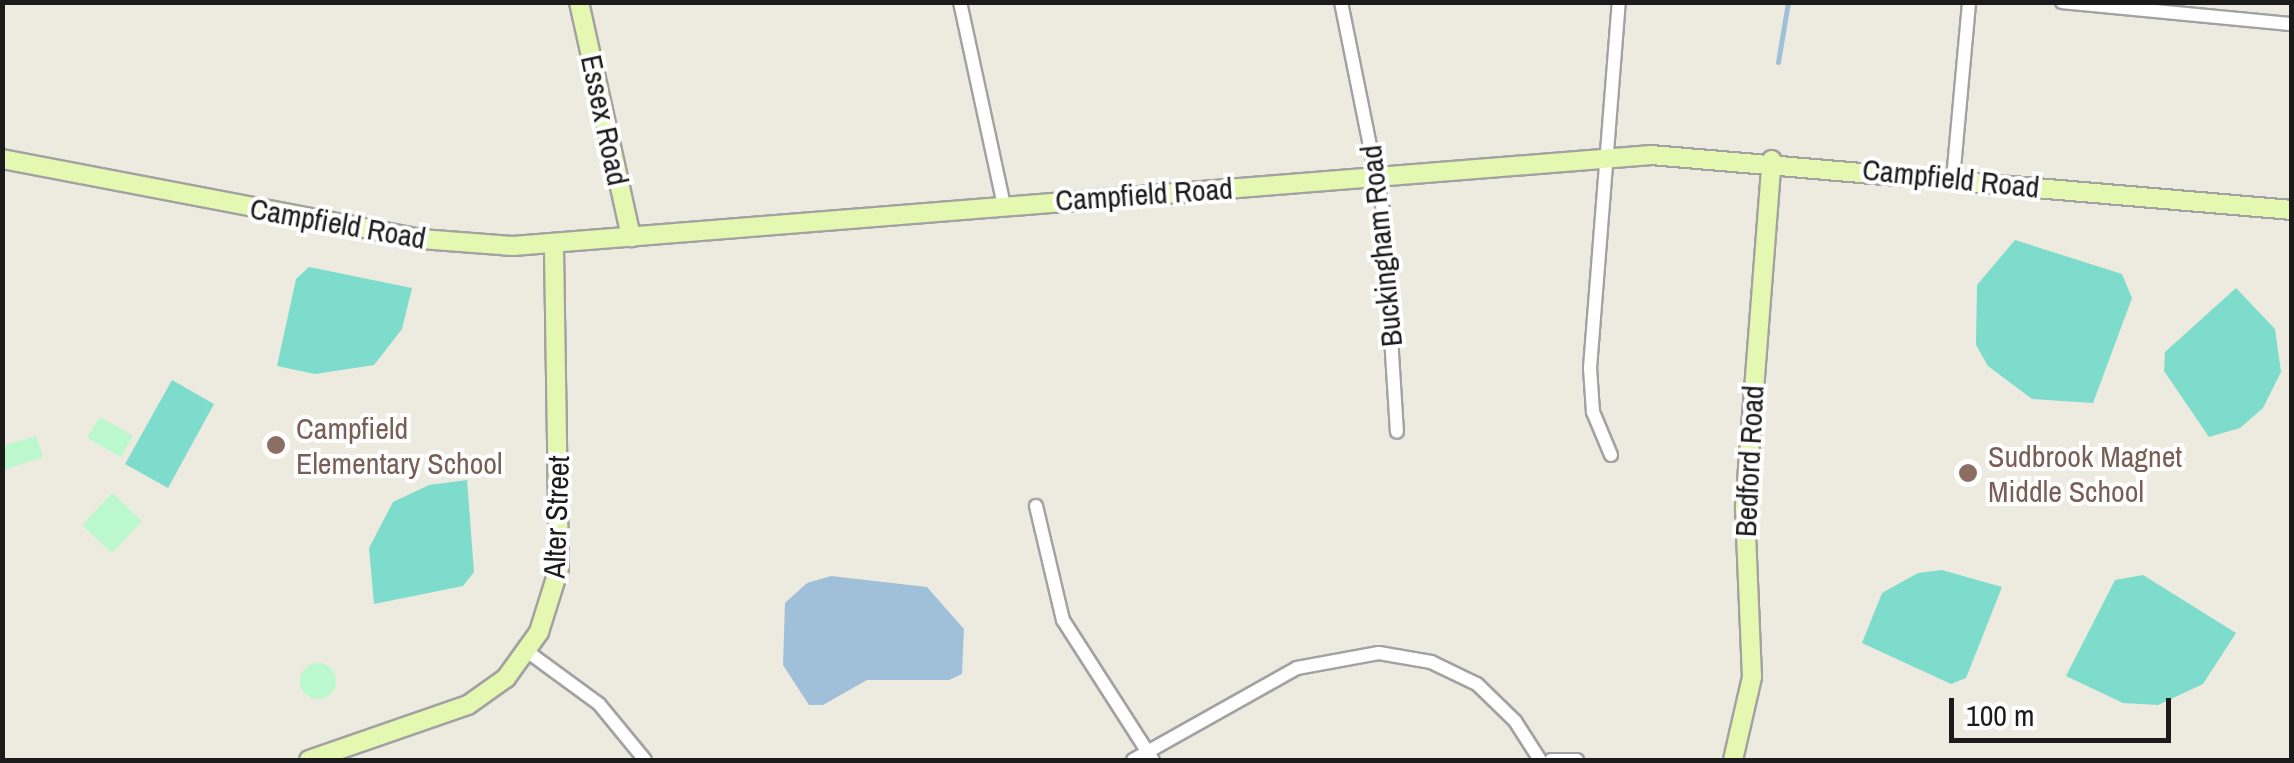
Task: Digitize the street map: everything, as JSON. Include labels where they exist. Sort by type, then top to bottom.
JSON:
[{"type":"street","name":"Essex Road","points":[[580,2],[631,237]]},
{"type":"street","points":[[960,2],[1004,205]]},
{"type":"street","name":"Buckingham Road","points":[[1341,2],[1379,177],[1397,432]]},
{"type":"street","points":[[1611,455],[1590,391],[1619,2]]},
{"type":"street","points":[[1954,178],[1969,2]]},
{"type":"street","points":[[2062,2],[2213,10],[2292,24]]},
{"type":"street","name":"Campfield Road","points":[[2,159],[421,239],[554,247],[1004,205],[1605,158],[1772,160],[2292,210]]},
{"type":"street","name":"Bedford Road","points":[[1733,760],[1752,677],[1744,545],[1772,160]]},
{"type":"street","name":"Alter Street","points":[[308,760],[468,706],[528,652],[559,568],[554,247]]},
{"type":"street","points":[[1036,506],[1063,620],[1150,757]]},
{"type":"street","points":[[528,652],[599,704],[646,760]]},
{"type":"street","points":[[1133,760],[1150,757],[1297,668],[1379,653],[1431,662],[1478,684],[1515,721],[1540,760]]},
{"type":"street","points":[[1550,760],[1577,760]]},
{"type":"green space","points":[[100,417],[133,436],[121,457],[87,438]]},
{"type":"green space","points":[[36,436],[43,457],[3,470],[3,446]]},
{"type":"green space","points":[[112,493],[142,521],[112,553],[82,525]]},
{"type":"green space","points":[[318,663],[331,668],[336,681],[331,694],[318,699],[305,694],[300,681],[305,668]]},
{"type":"shaded area","points":[[2015,240],[2122,274],[2132,298],[2093,403],[2032,399],[1988,366],[1976,345],[1977,285]]},
{"type":"shaded area","points":[[309,267],[412,288],[402,329],[374,365],[315,374],[277,366],[296,279]]},
{"type":"shaded area","points":[[2236,288],[2275,329],[2281,372],[2263,408],[2240,428],[2209,437],[2164,371],[2165,352]]},
{"type":"shaded area","points":[[172,380],[214,404],[168,488],[125,464]]},
{"type":"shaded area","points":[[467,480],[474,572],[463,586],[374,604],[369,548],[393,502],[429,485]]},
{"type":"shaded area","points":[[1942,570],[2002,587],[1966,678],[1951,684],[1862,643],[1882,593],[1918,573]]},
{"type":"shaded area","points":[[2143,575],[2236,633],[2203,684],[2158,705],[2123,703],[2066,676],[2115,580]]},
{"type":"shaded area","points":[[831,576],[927,587],[964,629],[962,674],[949,680],[867,680],[823,705],[809,705],[783,665],[785,603],[807,583]]},
{"type":"waterway","points":[[1778,62],[1788,2]]},
{"type":"place","name":"Campfield Elementary School","points":[[276,445]]},
{"type":"place","name":"Sudbrook Magnet Middle School","points":[[1968,473]]}]
